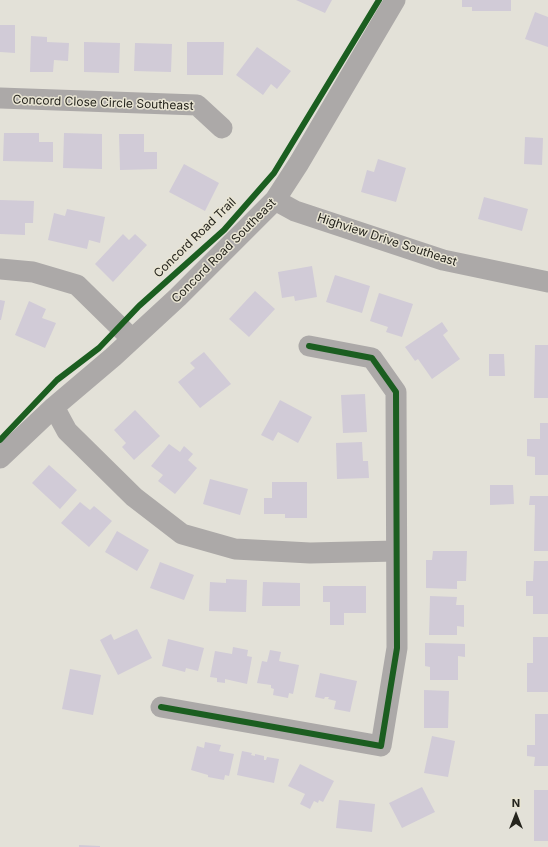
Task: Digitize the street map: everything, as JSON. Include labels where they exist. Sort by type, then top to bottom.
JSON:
[{"type":"street","name":"Concord Road Southeast","points":[[0,458],[54,407],[178,297],[230,247],[275,200],[299,163],[395,0]]},
{"type":"street","name":"Concord Close Circle Southeast","points":[[0,98],[197,105],[222,128]]},
{"type":"street","name":"Highview Drive Southeast","points":[[275,200],[295,211],[443,260],[548,282]]},
{"type":"street","points":[[0,269],[33,272],[77,285],[132,339]]},
{"type":"street","points":[[161,707],[381,746],[397,648],[396,392],[372,358],[309,346]]},
{"type":"street","points":[[54,407],[67,431],[117,481],[134,497],[182,534],[235,549],[310,553],[396,551]]},
{"type":"building","points":[[296,0],[332,0],[325,13]]},
{"type":"building","points":[[462,0],[511,0],[511,11],[472,11],[472,7],[462,7]]},
{"type":"building","points":[[535,12],[548,17],[548,47],[525,39]]},
{"type":"building","points":[[0,25],[15,25],[15,53],[0,52]]},
{"type":"building","points":[[31,36],[47,37],[47,42],[69,43],[68,61],[54,60],[53,72],[30,72]]},
{"type":"building","points":[[84,42],[120,43],[119,73],[84,72]]},
{"type":"building","points":[[187,42],[224,42],[223,75],[187,75]]},
{"type":"building","points":[[135,43],[172,44],[171,72],[134,71]]},
{"type":"building","points":[[257,47],[291,71],[277,89],[271,84],[263,95],[236,75]]},
{"type":"building","points":[[4,133],[39,133],[39,142],[53,142],[53,162],[3,161]]},
{"type":"building","points":[[64,133],[102,134],[102,169],[63,168]]},
{"type":"building","points":[[119,134],[144,134],[144,152],[157,152],[157,169],[120,170]]},
{"type":"building","points":[[525,137],[543,138],[542,165],[524,164]]},
{"type":"building","points":[[378,159],[406,168],[396,202],[361,192],[367,170],[374,172]]},
{"type":"building","points":[[184,164],[219,183],[205,211],[169,192]]},
{"type":"building","points":[[484,197],[528,209],[522,231],[478,219]]},
{"type":"building","points":[[0,200],[34,201],[33,223],[25,223],[25,235],[0,234]]},
{"type":"building","points":[[67,209],[105,217],[100,243],[89,240],[87,249],[48,240],[54,213],[65,216]]},
{"type":"building","points":[[123,234],[129,240],[135,234],[147,245],[113,282],[95,264]]},
{"type":"building","points":[[312,266],[317,297],[295,301],[294,296],[282,298],[278,272]]},
{"type":"building","points":[[335,275],[370,286],[362,313],[326,302]]},
{"type":"building","points":[[255,291],[275,309],[249,337],[229,319]]},
{"type":"building","points":[[379,293],[413,304],[402,337],[386,332],[388,327],[370,321]]},
{"type":"building","points":[[0,300],[5,301],[1,320],[0,320]]},
{"type":"building","points":[[29,301],[46,309],[42,318],[56,323],[45,348],[15,335]]},
{"type":"building","points":[[442,322],[448,331],[443,335],[460,359],[432,379],[418,359],[415,361],[405,347]]},
{"type":"building","points":[[535,345],[548,345],[548,398],[534,398]]},
{"type":"building","points":[[204,352],[231,384],[200,408],[178,382],[195,368],[190,363]]},
{"type":"building","points":[[489,354],[504,354],[505,376],[489,376]]},
{"type":"building","points":[[365,394],[367,432],[343,433],[341,395]]},
{"type":"building","points":[[280,400],[312,417],[298,443],[278,432],[273,441],[261,435]]},
{"type":"building","points":[[135,410],[160,436],[134,460],[122,447],[126,443],[114,430]]},
{"type":"building","points":[[540,423],[548,423],[548,475],[535,475],[535,457],[527,456],[527,439],[540,439]]},
{"type":"building","points":[[362,442],[363,461],[368,461],[369,478],[337,479],[336,443]]},
{"type":"building","points":[[169,444],[180,452],[184,446],[193,454],[188,460],[197,468],[175,494],[158,481],[163,475],[151,466]]},
{"type":"building","points":[[49,465],[77,490],[60,509],[32,483]]},
{"type":"building","points":[[210,479],[248,489],[240,515],[203,504]]},
{"type":"building","points":[[272,482],[307,482],[307,518],[285,518],[285,514],[264,514],[264,498],[272,498]]},
{"type":"building","points":[[490,485],[513,485],[514,504],[490,505]]},
{"type":"building","points":[[530,496],[548,496],[548,551],[534,551],[535,505],[529,505]]},
{"type":"building","points":[[80,502],[90,510],[94,506],[112,521],[89,547],[61,523]]},
{"type":"building","points":[[117,531],[149,550],[137,571],[105,552]]},
{"type":"building","points":[[433,551],[467,551],[466,581],[457,581],[457,589],[426,588],[426,560],[432,560]]},
{"type":"building","points":[[534,561],[548,561],[548,614],[533,614],[533,596],[526,596],[526,581],[533,581]]},
{"type":"building","points":[[160,562],[194,575],[184,600],[150,588]]},
{"type":"building","points":[[226,579],[247,580],[246,612],[209,611],[210,582],[226,583]]},
{"type":"building","points":[[263,582],[300,583],[300,606],[262,606]]},
{"type":"building","points":[[323,586],[366,586],[366,613],[344,613],[344,625],[330,625],[330,602],[323,602]]},
{"type":"building","points":[[430,596],[457,597],[456,605],[464,605],[464,627],[457,626],[457,635],[429,635]]},
{"type":"building","points":[[137,629],[152,658],[118,675],[100,640],[111,634],[114,640]]},
{"type":"building","points":[[533,637],[548,637],[548,692],[527,692],[527,663],[533,663]]},
{"type":"building","points":[[168,639],[204,648],[198,671],[186,668],[185,672],[162,666]]},
{"type":"building","points":[[425,643],[465,644],[465,657],[458,656],[458,680],[430,680],[430,667],[425,666]]},
{"type":"building","points":[[233,647],[248,650],[247,656],[252,657],[247,684],[225,679],[225,683],[217,682],[217,678],[210,677],[215,651],[232,654]]},
{"type":"building","points":[[270,650],[281,652],[279,661],[299,665],[293,694],[289,693],[288,698],[273,695],[274,689],[271,688],[271,685],[257,683],[262,661],[267,662]]},
{"type":"building","points":[[70,669],[101,675],[93,715],[62,709]]},
{"type":"building","points":[[320,673],[357,681],[350,712],[334,709],[336,701],[328,699],[329,697],[325,697],[324,699],[315,697]]},
{"type":"building","points":[[424,690],[449,691],[448,728],[424,728]]},
{"type":"building","points":[[535,714],[548,714],[548,766],[534,766],[535,757],[527,756],[527,745],[535,745]]},
{"type":"building","points":[[432,736],[455,741],[448,777],[424,773]]},
{"type":"building","points":[[205,742],[221,745],[219,751],[234,754],[229,776],[225,775],[224,780],[208,777],[208,775],[191,770],[197,746],[204,748]]},
{"type":"building","points":[[242,751],[252,753],[251,755],[255,756],[255,754],[264,756],[264,760],[266,760],[267,757],[279,759],[274,783],[237,775]]},
{"type":"building","points":[[300,764],[334,781],[323,802],[319,800],[318,803],[314,801],[310,809],[300,804],[305,794],[288,786]]},
{"type":"building","points":[[422,787],[435,812],[402,828],[389,803]]},
{"type":"building","points":[[534,790],[548,790],[548,841],[534,841]]},
{"type":"building","points":[[339,800],[375,804],[372,832],[336,828]]},
{"type":"building","points":[[79,845],[100,846],[100,847],[79,847]]},
{"type":"cycle path","name":"Concord Road Trail","points":[[0,440],[57,380],[99,348],[139,306],[224,230],[274,173],[379,0]]},
{"type":"cycle path","points":[[161,707],[381,746],[397,648],[396,392],[372,358],[309,346]]}]
